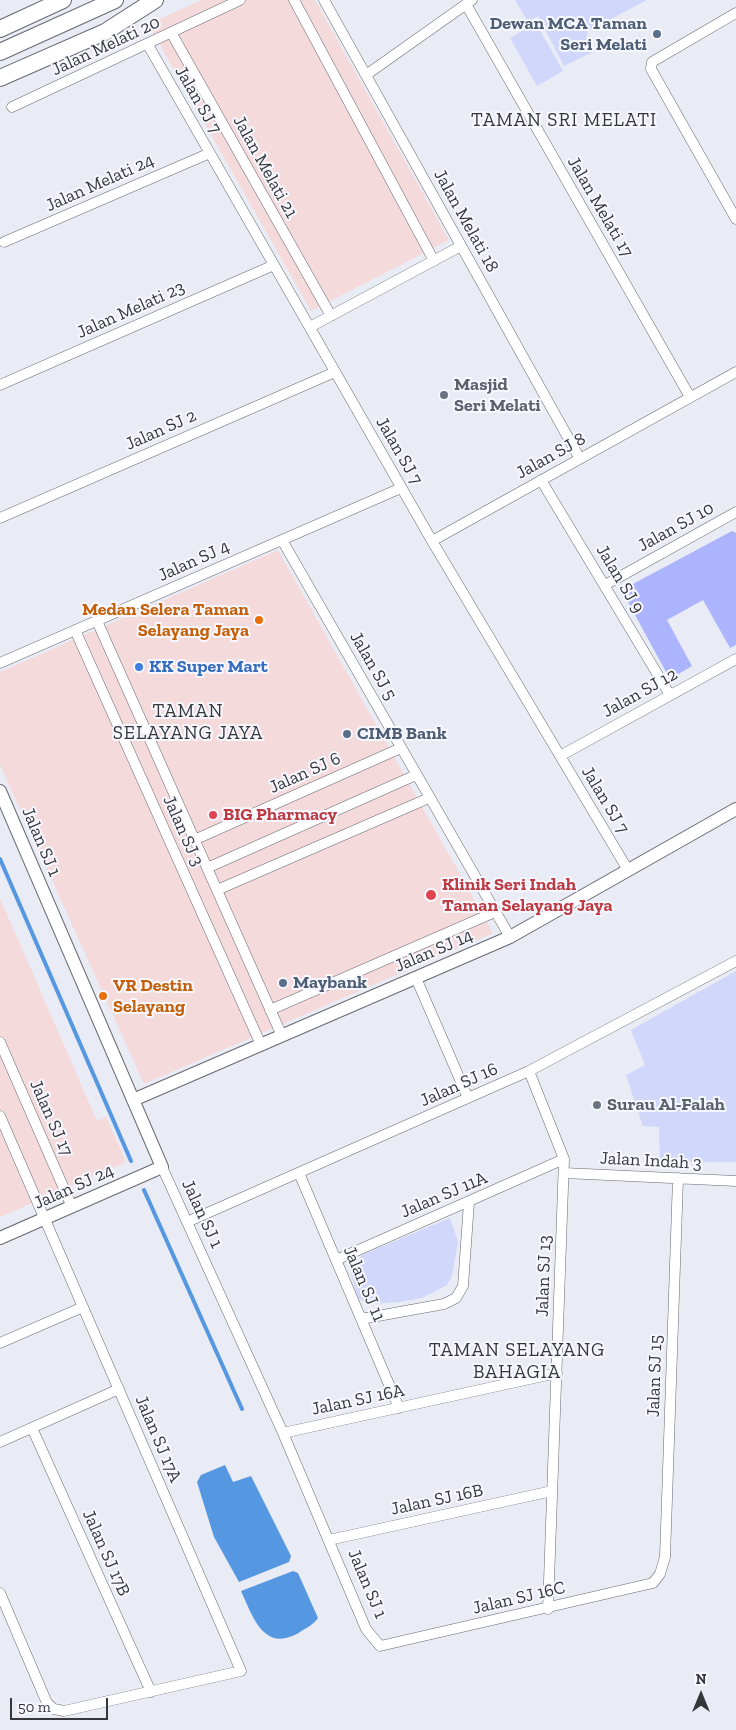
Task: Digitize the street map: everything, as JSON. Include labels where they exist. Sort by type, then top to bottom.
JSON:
[{"type":"main road","points":[[0,29],[63,0]]},
{"type":"main road","points":[[0,52],[115,0]]},
{"type":"main road","points":[[0,78],[105,32],[155,0]]},
{"type":"street","name":"Jalan Melati 20","points":[[12,107],[172,34],[240,0]]},
{"type":"street","points":[[294,0],[434,261]]},
{"type":"street","name":"Jalan Melati 18","points":[[324,0],[580,459]]},
{"type":"street","points":[[366,75],[469,3]]},
{"type":"street","name":"Jalan Melati 17","points":[[469,3],[688,398]]},
{"type":"street","points":[[736,13],[652,62],[651,69],[736,218]]},
{"type":"street","name":"Jalan Melati 21","points":[[172,34],[331,316]]},
{"type":"street","name":"Jalan SJ 7","points":[[148,45],[401,488],[628,870]]},
{"type":"street","name":"Jalan Melati 24","points":[[4,242],[210,153]]},
{"type":"street","points":[[310,327],[461,246]]},
{"type":"street","name":"Jalan Melati 23","points":[[0,385],[274,265]]},
{"type":"street","name":"Jalan SJ 2","points":[[0,518],[335,372]]},
{"type":"street","name":"Jalan SJ 8","points":[[432,541],[736,372]]},
{"type":"street","name":"Jalan SJ 9","points":[[541,480],[670,695]]},
{"type":"street","name":"Jalan SJ 4","points":[[0,663],[401,488]]},
{"type":"street","name":"Jalan SJ 10","points":[[605,585],[736,512]]},
{"type":"street","name":"Jalan SJ 5","points":[[282,540],[510,937]]},
{"type":"street","name":"Jalan SJ 3","points":[[97,621],[282,1036]]},
{"type":"street","name":"Jalan SJ 3","points":[[75,630],[261,1045]]},
{"type":"street","name":"Jalan SJ 12","points":[[560,756],[736,659]]},
{"type":"street","name":"Jalan SJ 6","points":[[194,840],[401,748]]},
{"type":"street","points":[[207,868],[416,775]]},
{"type":"street","name":"Jalan SJ 1","points":[[0,791],[162,1167],[283,1433],[366,1629],[380,1646]]},
{"type":"street","points":[[216,890],[429,798]]},
{"type":"street","name":"Jalan SJ 14","points":[[133,1100],[510,937],[736,810]]},
{"type":"street","points":[[270,1010],[495,912]]},
{"type":"street","name":"Jalan SJ 16","points":[[187,1222],[529,1071],[736,961]]},
{"type":"street","points":[[416,978],[468,1098]]},
{"type":"street","name":"Jalan SJ 17","points":[[0,1042],[72,1207]]},
{"type":"street","name":"Jalan SJ 13","points":[[529,1071],[564,1159],[548,1609]]},
{"type":"street","points":[[0,1116],[45,1219]]},
{"type":"street","name":"Jalan SJ 11A","points":[[336,1260],[564,1159]]},
{"type":"street","name":"Jalan SJ 24","points":[[0,1238],[162,1167]]},
{"type":"street","name":"Jalan SJ 11","points":[[299,1173],[399,1408]]},
{"type":"street","name":"Jalan Indah 3","points":[[564,1173],[736,1181]]},
{"type":"street","name":"Jalan SJ 15","points":[[660,1574],[665,1557],[678,1178]]},
{"type":"street","points":[[361,1318],[444,1304],[456,1298],[463,1286],[470,1202]]},
{"type":"street","name":"Jalan SJ 17A","points":[[45,1219],[241,1671],[151,1692]]},
{"type":"street","points":[[0,1343],[83,1307]]},
{"type":"street","name":"Jalan SJ 16A","points":[[283,1433],[557,1373]]},
{"type":"street","points":[[0,1442],[119,1389]]},
{"type":"street","name":"Jalan SJ 17B","points":[[32,1428],[151,1692]]},
{"type":"street","name":"Jalan SJ 16B","points":[[329,1540],[552,1491]]},
{"type":"street","name":"Jalan SJ 16C","points":[[380,1646],[548,1609],[653,1583],[660,1574]]},
{"type":"street","points":[[0,1593],[47,1703],[54,1709],[64,1711],[151,1692]]},
{"type":"shaded area","points":[[202,0],[315,0],[449,240],[311,311],[148,24]]},
{"type":"shaded area","points":[[515,0],[647,0],[588,31],[586,39],[593,52],[564,66],[538,16],[528,22]]},
{"type":"shaded area","points":[[536,23],[563,71],[537,86],[510,38]]},
{"type":"shaded area","points":[[732,531],[736,533],[736,645],[730,648],[703,600],[667,620],[692,666],[675,676],[666,672],[628,602],[631,585]]},
{"type":"shaded area","points":[[278,550],[493,933],[144,1084],[0,765],[0,672]]},
{"type":"shaded area","points":[[0,898],[97,1121],[106,1117],[126,1162],[0,1217]]},
{"type":"shaded area","points":[[736,971],[736,1162],[660,1162],[659,1127],[643,1126],[626,1075],[645,1065],[631,1030]]},
{"type":"shaded area","points":[[450,1218],[458,1242],[452,1276],[447,1285],[422,1298],[399,1302],[367,1304],[358,1298],[351,1274],[354,1265],[362,1255]]},
{"type":"shaded area","points":[[225,1465],[233,1482],[251,1476],[291,1556],[289,1562],[239,1582],[214,1537],[197,1482],[201,1475]]},
{"type":"shaded area","points":[[293,1571],[298,1573],[318,1618],[300,1632],[288,1638],[277,1639],[269,1636],[255,1621],[241,1591]]},
{"type":"waterway","points":[[0,859],[131,1161]]},
{"type":"waterway","points":[[144,1190],[242,1409]]},
{"type":"place","name":"Dewan MCA Taman Seri Melati","points":[[657,34]]},
{"type":"place","name":"Masjid Seri Melati","points":[[444,395]]},
{"type":"place","name":"Medan Selera Taman Selayang Jaya","points":[[259,620]]},
{"type":"place","name":"KK Super Mart","points":[[139,667]]},
{"type":"place","name":"CIMB Bank","points":[[347,734]]},
{"type":"place","name":"BIG Pharmacy","points":[[213,815]]},
{"type":"place","name":"Klinik Seri Indah Taman Selayang Jaya","points":[[431,895]]},
{"type":"place","name":"Maybank","points":[[283,983]]},
{"type":"place","name":"VR Destin Selayang","points":[[103,996]]},
{"type":"place","name":"Surau Al-Falah","points":[[597,1105]]},
{"type":"district","name":"TAMAN SRI MELATI","points":[[564,121]]},
{"type":"district","name":"TAMAN SELAYANG JAYA","points":[[188,723]]},
{"type":"district","name":"TAMAN SELAYANG BAHAGIA","points":[[517,1362]]}]
